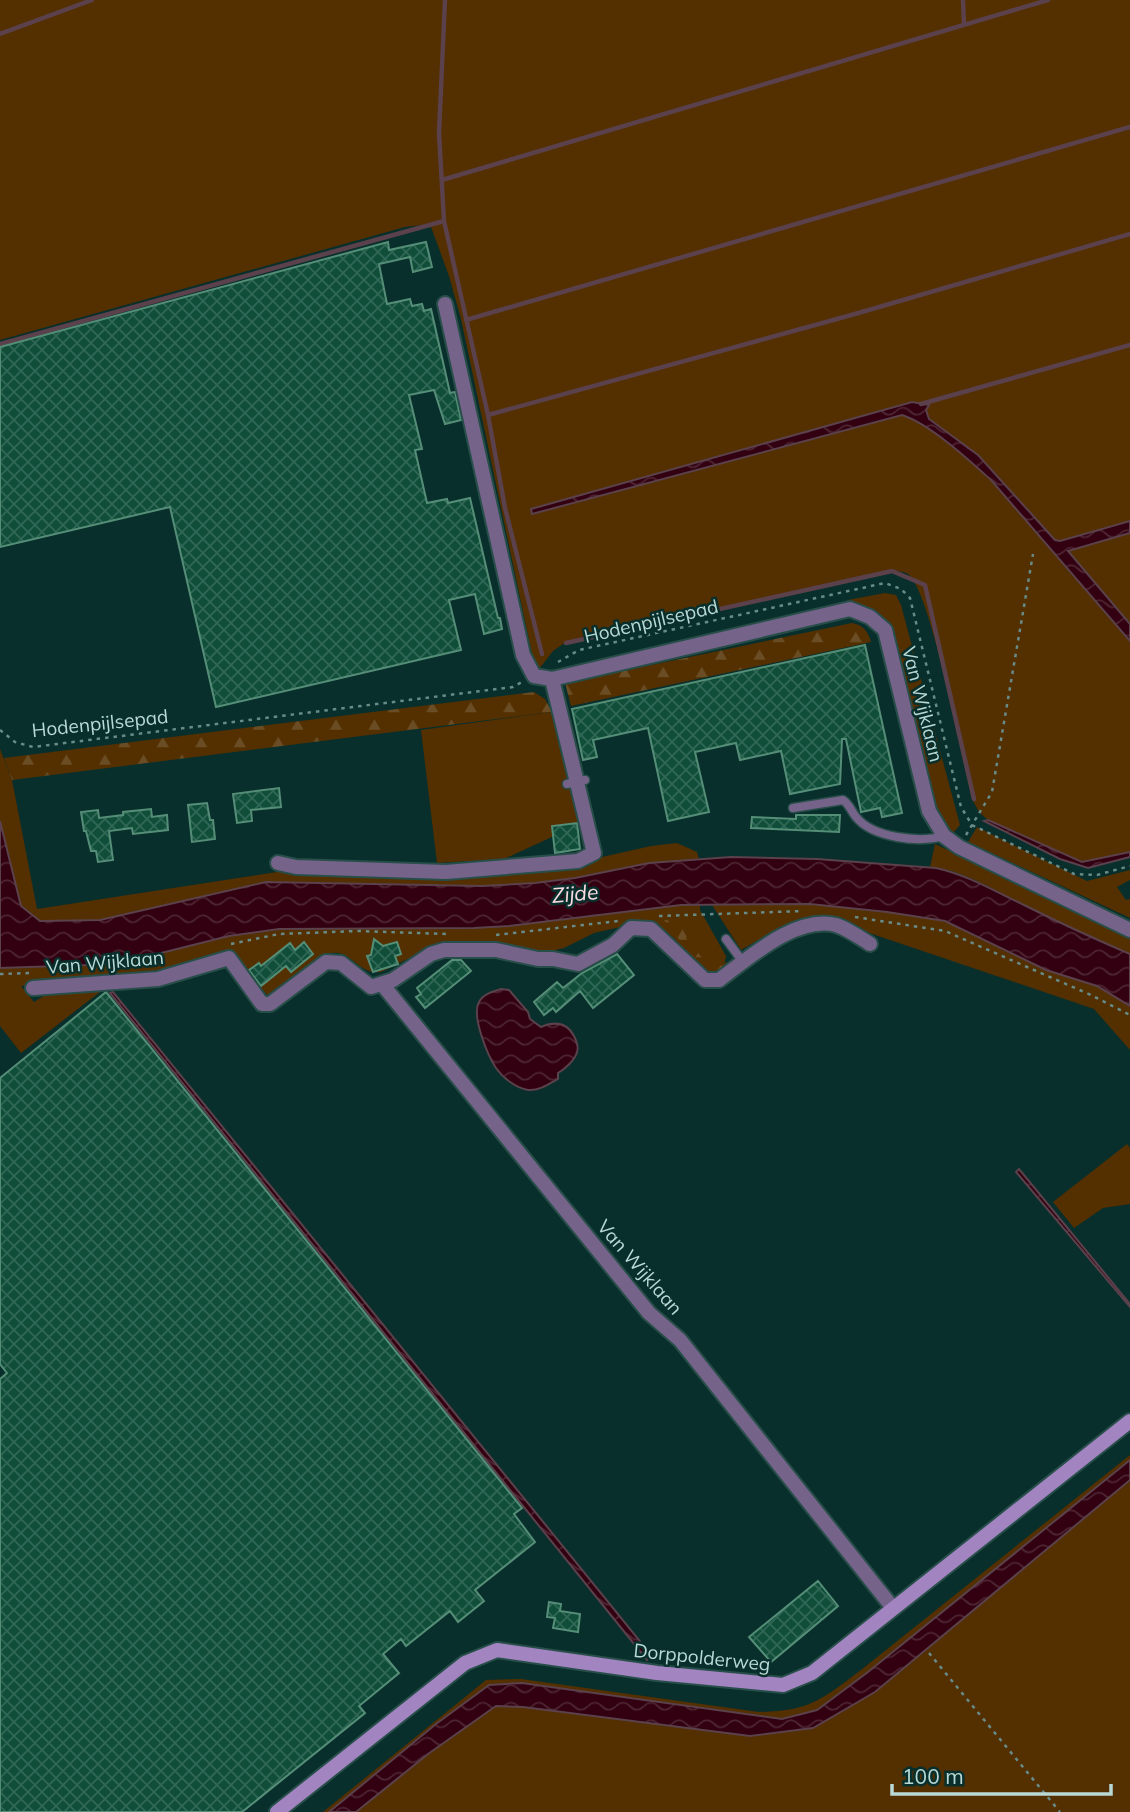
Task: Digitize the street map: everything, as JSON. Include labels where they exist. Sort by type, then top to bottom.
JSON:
[{"type":"street","points":[[445,303],[523,655],[534,676]]},
{"type":"street","name":"Van Wijklaan","points":[[534,676],[552,679],[850,609],[870,617],[885,630],[929,810],[944,836],[959,847],[1130,930]]},
{"type":"street","points":[[278,863],[296,867],[446,872],[578,861],[594,853],[552,679]]},
{"type":"street","points":[[382,984],[403,975],[431,954],[444,950],[496,950],[578,964],[612,945],[631,928],[641,927],[651,929],[705,980],[719,980],[789,931],[823,923],[846,929],[870,944]]},
{"type":"street","name":"Van Wijklaan","points":[[33,988],[158,979],[229,958],[262,1004],[270,1003],[326,962],[341,962],[371,988],[382,984],[649,1313],[680,1340],[893,1608]]},
{"type":"street","name":"Dorppolderweg","points":[[277,1812],[465,1663],[497,1650],[657,1673],[783,1685],[812,1673],[1130,1420]]},
{"type":"lane","points":[[793,808],[844,800],[856,817],[878,833],[933,839],[944,836]]},
{"type":"lane","points":[[726,939],[743,962]]},
{"type":"path","points":[[959,847],[992,792],[1033,554]]},
{"type":"path","name":"Hodenpijlsepad","points":[[557,663],[579,650],[885,583],[901,589],[910,598],[961,807],[972,825]]},
{"type":"path","name":"Hodenpijlsepad","points":[[0,730],[15,742],[33,747],[513,687],[534,676]]},
{"type":"path","points":[[972,825],[1074,874],[1097,875],[1130,866]]},
{"type":"path","points":[[929,1653],[1060,1812]]},
{"type":"green space","points":[[0,0],[1130,0],[1130,854],[1087,864],[988,820],[979,812],[972,799],[936,643],[917,587],[905,573],[892,570],[566,642],[553,651],[536,673],[461,319],[430,224],[405,227],[0,340]]},
{"type":"green space","points":[[885,593],[896,595],[901,605],[960,825],[952,834],[935,823],[890,640],[870,611],[848,600]]},
{"type":"green space","points":[[852,623],[865,629],[871,642],[571,706],[565,683]]},
{"type":"green space","points":[[534,692],[545,699],[552,712],[12,780],[4,758]]},
{"type":"green space","points":[[552,712],[580,824],[504,859],[437,863],[421,730]]},
{"type":"green space","points":[[0,749],[12,780],[37,909],[290,870],[307,873],[589,860],[677,843],[697,852],[699,859],[649,863],[535,883],[482,886],[266,882],[100,920],[40,921],[21,906],[0,821]]},
{"type":"green space","points":[[977,827],[1087,881],[1130,870],[1130,880],[1117,887],[1126,900],[1130,899],[1130,918],[968,842]]},
{"type":"green space","points":[[935,844],[1130,935],[1130,954],[967,877],[930,867]]},
{"type":"green space","points":[[810,904],[945,921],[1046,970],[1097,986],[1130,1006],[1130,1050],[1094,1009],[822,917],[781,927],[741,950],[712,905]]},
{"type":"green space","points":[[700,905],[700,910],[726,956],[724,966],[716,972],[694,964],[674,938],[656,925],[629,925],[594,933],[564,948],[544,953],[491,943],[448,942],[436,945],[381,972],[372,972],[341,953],[333,953],[324,955],[268,996],[233,956],[127,980],[21,986],[34,1002],[55,989],[109,985],[21,1053],[0,1026],[0,968],[129,961],[229,936],[279,929],[509,926]]},
{"type":"green space","points":[[664,920],[691,922],[686,938],[712,970],[727,962],[728,967],[708,977]]},
{"type":"green space","points":[[1127,1144],[1130,1148],[1130,1204],[1103,1208],[1074,1228],[1053,1202]]},
{"type":"green space","points":[[1130,1455],[1130,1460],[868,1672],[817,1710],[782,1719],[522,1683],[489,1685],[436,1724],[329,1812],[323,1812],[486,1680],[521,1679],[759,1712],[791,1709],[814,1702],[861,1670]]},
{"type":"green space","points":[[1130,1480],[1130,1812],[356,1812],[428,1754],[496,1706],[523,1707],[750,1736],[845,1708],[875,1692]]},
{"type":"water","points":[[912,402],[929,405],[926,410],[929,419],[978,455],[1055,540],[1060,541],[1130,521],[1130,533],[1068,551],[1130,624],[1130,641],[991,480],[937,434],[902,415],[532,514],[531,509]]},
{"type":"water","points":[[988,820],[1082,862],[1130,852],[1130,857],[1088,868],[1060,859],[984,821]]},
{"type":"water","name":"Zijde","points":[[0,821],[21,906],[40,921],[100,920],[266,882],[482,886],[575,878],[649,863],[731,857],[817,859],[936,868],[971,879],[1130,954],[1130,1006],[1097,986],[1046,970],[945,921],[810,904],[681,905],[474,928],[279,929],[229,936],[129,961],[0,968]]},
{"type":"water","points":[[501,989],[509,990],[528,1012],[530,1019],[541,1027],[560,1024],[568,1028],[575,1038],[578,1048],[574,1058],[558,1073],[558,1079],[544,1087],[528,1090],[514,1085],[499,1072],[489,1055],[479,1026],[477,1008],[483,997]]},
{"type":"water","points":[[113,992],[652,1656],[647,1660],[110,993]]},
{"type":"water","points":[[1019,1169],[1130,1304],[1130,1307],[1016,1172]]},
{"type":"water","points":[[1130,1460],[1130,1480],[875,1692],[813,1728],[750,1736],[523,1707],[496,1706],[428,1754],[356,1812],[329,1812],[436,1724],[489,1685],[522,1683],[782,1719],[817,1710],[868,1672]]},
{"type":"building","points":[[388,242],[389,250],[426,242],[432,267],[413,272],[410,257],[379,264],[387,304],[410,299],[412,306],[422,304],[424,311],[431,309],[450,393],[455,392],[461,420],[445,424],[434,390],[409,395],[422,449],[415,450],[427,503],[447,499],[448,503],[470,498],[502,629],[484,634],[475,594],[449,600],[461,650],[216,707],[170,507],[0,547],[0,347]]},
{"type":"building","points":[[865,645],[902,813],[882,817],[880,808],[861,812],[846,739],[842,739],[840,784],[790,794],[781,751],[740,760],[736,743],[695,752],[709,812],[668,821],[648,728],[593,740],[597,757],[583,760],[572,709]]},
{"type":"building","points":[[279,788],[281,807],[251,810],[252,821],[237,823],[233,794]]},
{"type":"building","points":[[207,803],[210,820],[213,820],[215,839],[192,842],[188,805]]},
{"type":"building","points":[[151,809],[152,817],[167,815],[168,830],[133,834],[132,828],[109,831],[113,860],[98,862],[96,851],[91,851],[84,831],[81,812],[98,810],[99,818]]},
{"type":"building","points":[[796,815],[840,815],[839,832],[751,828],[752,817],[796,819]]},
{"type":"building","points":[[577,823],[580,849],[555,853],[552,826]]},
{"type":"building","points":[[374,939],[383,946],[397,942],[401,954],[395,956],[398,964],[373,972],[367,956],[371,955]]},
{"type":"building","points":[[304,942],[313,954],[291,972],[286,966],[261,986],[249,970],[259,963],[261,966],[290,943],[295,950]]},
{"type":"building","points":[[617,954],[634,975],[593,1008],[580,991],[556,1012],[553,1008],[544,1015],[534,1002],[557,982],[563,988],[582,973]]},
{"type":"building","points":[[452,960],[461,960],[471,971],[425,1008],[416,997],[421,994],[417,988]]},
{"type":"building","points":[[106,992],[522,1508],[514,1514],[535,1542],[475,1590],[484,1601],[458,1622],[450,1611],[406,1646],[401,1639],[383,1654],[399,1673],[359,1706],[365,1713],[242,1812],[0,1812],[0,1379],[7,1373],[0,1364],[0,1078]]},
{"type":"building","points":[[818,1581],[838,1606],[771,1662],[749,1637]]},
{"type":"building","points":[[549,1602],[561,1604],[560,1611],[580,1614],[578,1632],[553,1628],[555,1618],[547,1617]]},
{"type":"waterway","points":[[0,34],[92,0]]},
{"type":"waterway","points":[[445,0],[439,133],[444,221],[488,415],[505,508],[542,654]]},
{"type":"waterway","points":[[963,0],[964,25]]},
{"type":"waterway","points":[[442,180],[1048,0]]},
{"type":"waterway","points":[[466,320],[1130,127]]},
{"type":"waterway","points":[[0,344],[444,221]]},
{"type":"waterway","points":[[488,415],[855,314],[1130,234]]},
{"type":"waterway","points":[[921,404],[1130,345]]},
{"type":"waterway","points":[[566,643],[892,571],[925,585],[974,799]]}]
